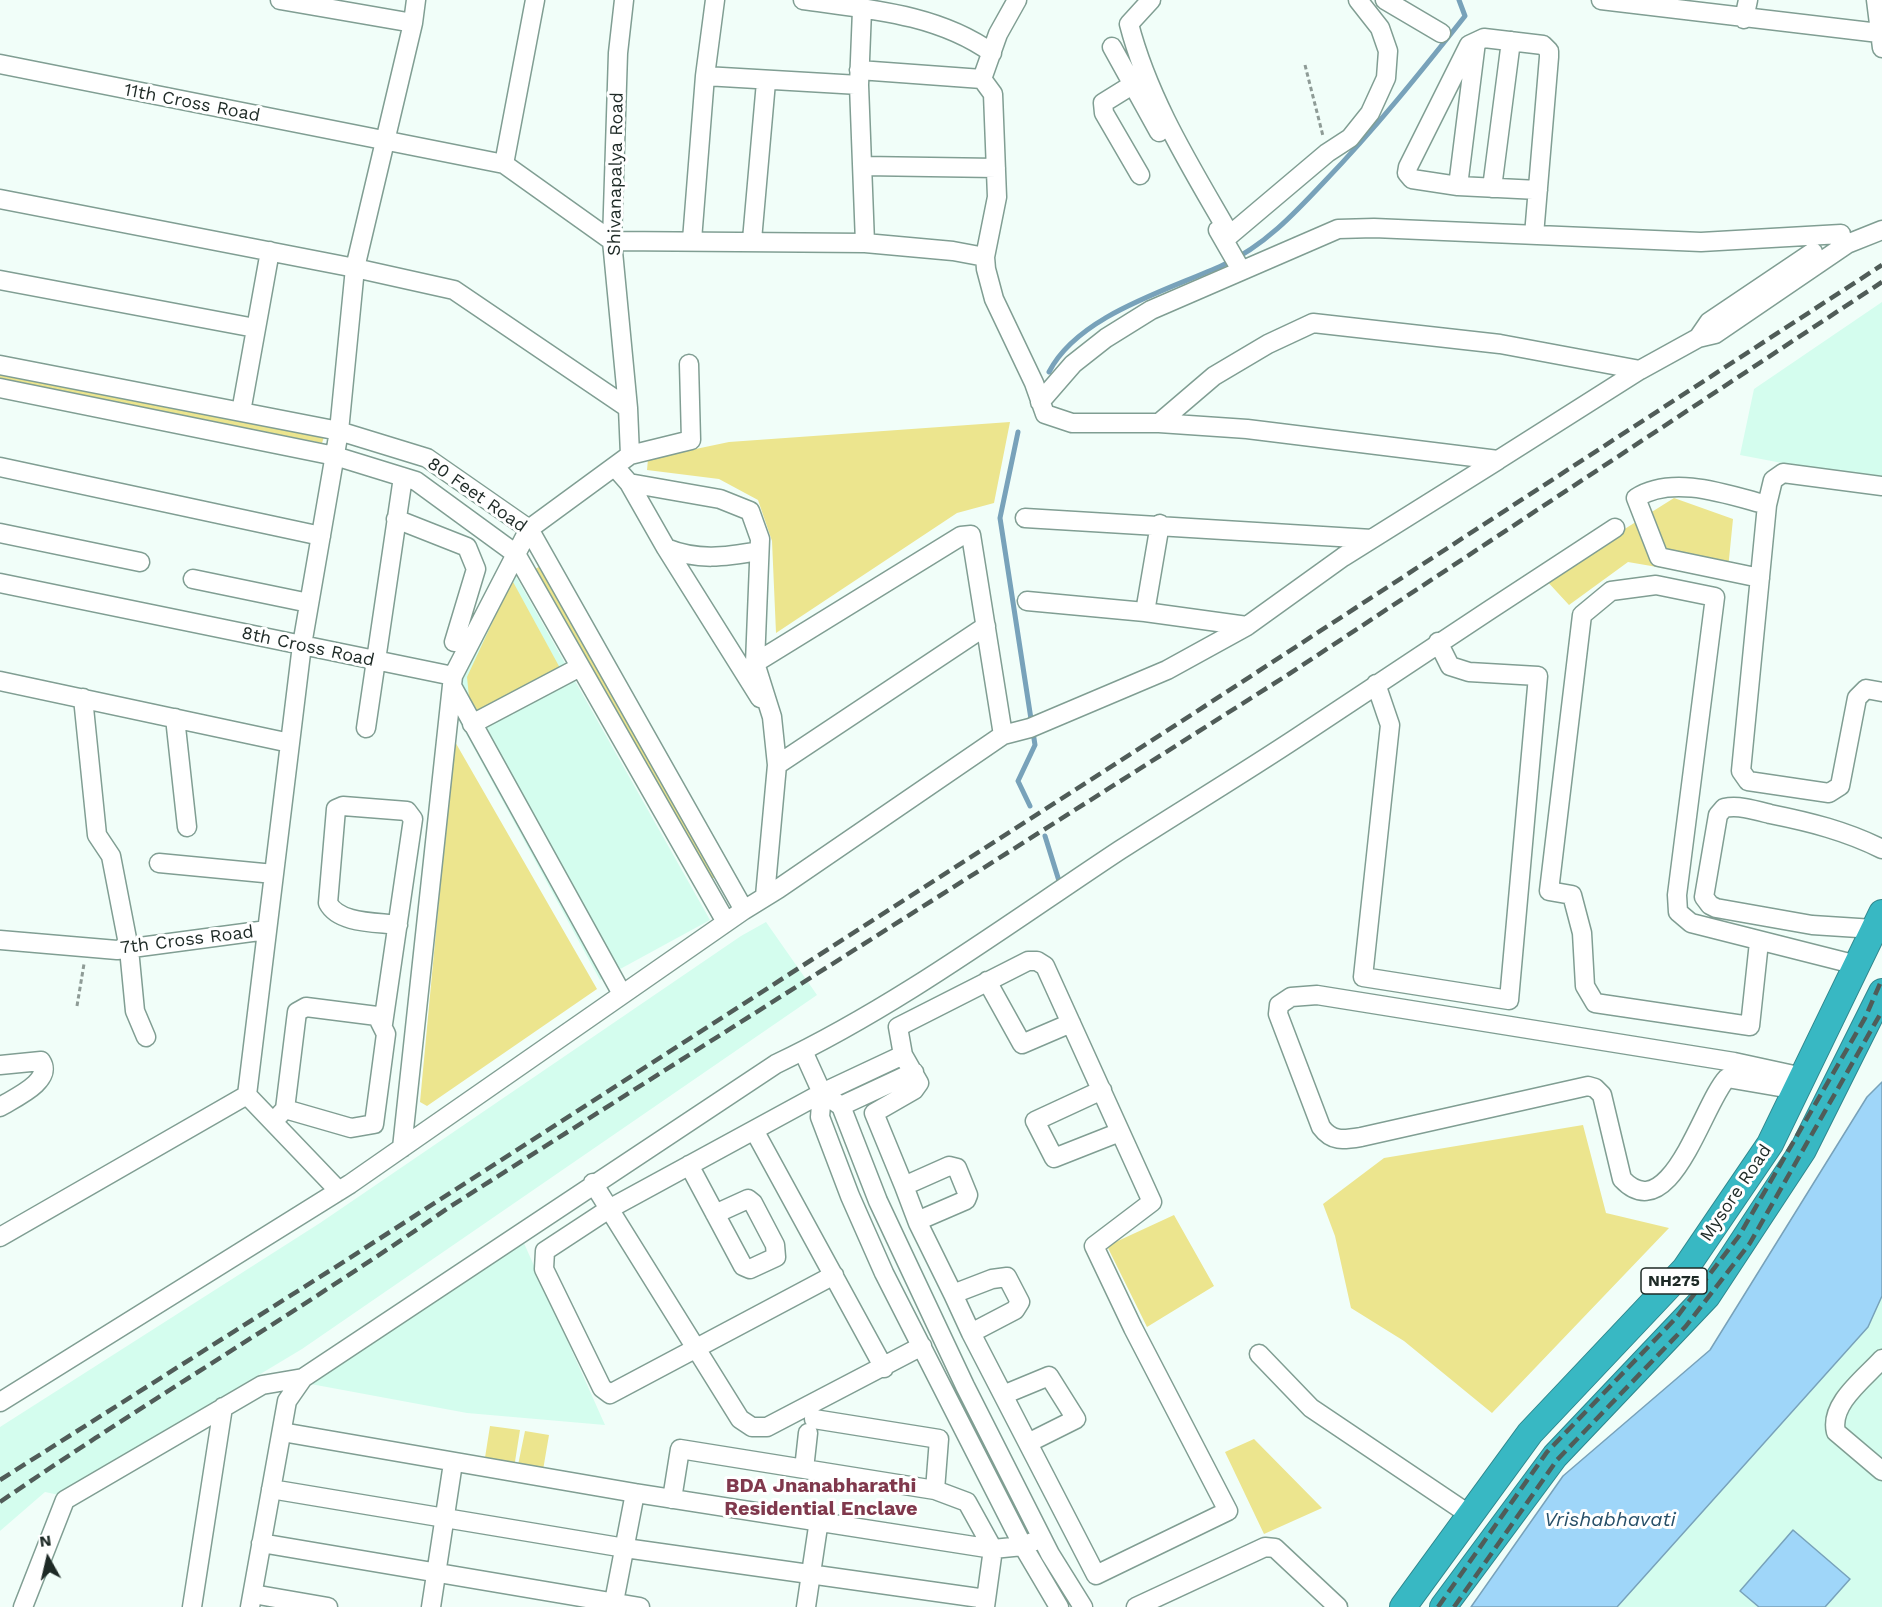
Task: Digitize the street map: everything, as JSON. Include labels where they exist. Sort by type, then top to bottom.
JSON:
[{"type":"highway","name":"Mysore Road","points":[[1403,1607],[1530,1433],[1685,1269],[1770,1144],[1878,921]]},
{"type":"highway","name":"Mysore Road","points":[[1443,1607],[1556,1456],[1707,1296],[1803,1150],[1882,992]]},
{"type":"street","points":[[280,0],[412,23]]},
{"type":"street","points":[[247,1095],[302,645],[339,430],[355,268],[416,0]]},
{"type":"street","points":[[535,0],[504,164],[612,241],[752,240],[865,243],[953,251],[985,257]]},
{"type":"street","name":"Shivanapalya Road","points":[[624,0],[618,53],[612,241],[628,408],[630,455]]},
{"type":"street","points":[[692,240],[705,76],[715,0]]},
{"type":"street","points":[[804,0],[833,2],[862,10],[910,7],[973,39],[992,53]]},
{"type":"street","points":[[982,79],[998,34],[1017,0]]},
{"type":"street","points":[[1151,0],[1129,24],[1152,108]]},
{"type":"street","points":[[1227,238],[1327,153],[1350,138],[1370,113],[1386,78],[1388,51],[1380,27],[1358,0]]},
{"type":"street","points":[[1385,0],[1441,33]]},
{"type":"street","points":[[1601,0],[1658,4],[1881,41],[1876,0]]},
{"type":"street","points":[[1744,19],[1748,0]]},
{"type":"street","points":[[862,10],[859,78],[865,243]]},
{"type":"street","points":[[1534,235],[1538,190],[1549,51],[1543,45],[1484,38],[1476,40],[1469,45],[1407,173],[1412,179],[1458,186],[1538,190]]},
{"type":"street","points":[[1458,186],[1476,40]]},
{"type":"street","points":[[1492,188],[1511,41]]},
{"type":"street","points":[[1112,47],[1132,85],[1152,108],[1227,238],[1238,264]]},
{"type":"street","name":"11th Cross Road","points":[[0,64],[504,164]]},
{"type":"street","points":[[705,76],[766,82],[859,78],[982,79]]},
{"type":"street","points":[[982,79],[993,94],[997,197],[985,257],[994,298],[1045,414],[1072,423],[1159,423],[1247,429],[1498,460]]},
{"type":"street","points":[[752,240],[766,82]]},
{"type":"street","points":[[1132,85],[1103,103],[1104,113],[1140,175]]},
{"type":"street","points":[[864,166],[996,168]]},
{"type":"street","points":[[0,199],[355,268],[454,290],[628,408]]},
{"type":"street","points":[[1698,338],[1709,322],[1840,234],[1859,225],[1882,219]]},
{"type":"street","points":[[1040,402],[1073,364],[1106,338],[1151,310],[1238,264],[1338,229],[1701,242],[1840,234]]},
{"type":"street","points":[[0,1402],[339,1191],[726,922],[1003,735],[1035,726],[1167,670],[1247,626],[1372,539],[1640,370],[1698,338],[1715,334],[1847,244],[1882,230]]},
{"type":"street","points":[[241,412],[270,251]]},
{"type":"street","points":[[0,280],[255,328]]},
{"type":"street","points":[[1159,423],[1214,376],[1268,344],[1313,323],[1500,344],[1640,370]]},
{"type":"street","points":[[402,1148],[452,681],[529,529],[630,455],[691,440],[689,364]]},
{"type":"street","name":"80 Feet Road","points":[[0,365],[339,430],[428,458],[529,529],[744,910]]},
{"type":"street","name":"80 Feet Road","points":[[0,388],[335,456],[416,481],[516,554],[726,922]]},
{"type":"street","points":[[0,467],[321,536]]},
{"type":"street","points":[[615,467],[629,483],[666,548],[772,717]]},
{"type":"street","points":[[1882,486],[1783,473],[1773,480],[1767,505],[1741,771],[1748,781],[1829,793],[1840,786],[1857,698],[1866,689],[1882,692]]},
{"type":"street","points":[[366,728],[403,477]]},
{"type":"street","points":[[629,483],[720,499],[750,511],[760,539],[756,663],[772,717],[777,765],[765,896]]},
{"type":"street","points":[[1760,578],[1659,557],[1636,498],[1669,488],[1693,486],[1767,505]]},
{"type":"street","points":[[1025,518],[1160,524],[1372,539]]},
{"type":"street","points":[[396,519],[466,547],[473,558],[476,569],[454,642]]},
{"type":"street","points":[[1146,612],[1160,524]]},
{"type":"street","points":[[328,1607],[252,1600],[287,1401],[303,1378],[593,1183],[776,1064],[803,1051],[945,968],[1085,873],[1296,739],[1438,642],[1616,528]]},
{"type":"street","points":[[0,532],[140,562]]},
{"type":"street","points":[[756,663],[961,536],[971,536],[1003,735]]},
{"type":"street","points":[[666,548],[687,557],[726,557],[759,550]]},
{"type":"street","points":[[193,579],[309,603]]},
{"type":"street","name":"8th Cross Road","points":[[0,584],[377,661],[452,681]]},
{"type":"street","points":[[1759,942],[1750,1026],[1595,1004],[1585,986],[1582,933],[1572,895],[1549,891],[1582,615],[1611,591],[1656,585],[1716,597],[1677,909],[1683,918],[1691,923],[1857,965]]},
{"type":"street","points":[[1028,601],[1146,612],[1247,626]]},
{"type":"street","points":[[777,765],[986,626]]},
{"type":"street","points":[[1376,684],[1390,725],[1362,977],[1509,1000],[1538,676],[1469,672],[1450,666],[1438,642]]},
{"type":"street","points":[[472,724],[580,667]]},
{"type":"street","points":[[0,681],[290,743]]},
{"type":"street","points":[[452,681],[472,724],[622,994]]},
{"type":"street","points":[[83,698],[97,835],[111,856],[129,949],[135,1011],[146,1037]]},
{"type":"street","points":[[176,718],[187,827]]},
{"type":"street","points":[[383,1024],[398,925],[413,819],[407,811],[343,806],[336,809],[328,903],[332,910],[340,916],[398,925]]},
{"type":"street","points":[[1878,921],[1812,925],[1716,908],[1710,905],[1704,897],[1718,815],[1724,808],[1742,807],[1828,826],[1850,833],[1882,849]]},
{"type":"street","points":[[159,863],[274,874]]},
{"type":"street","name":"7th Cross Road","points":[[0,940],[86,948],[129,949],[267,930]]},
{"type":"street","points":[[1072,1589],[1228,1511],[1133,1328],[1094,1246],[1152,1202],[1045,966],[1037,961],[1028,961],[898,1027],[897,1032],[903,1055],[918,1083],[914,1090],[874,1113],[918,1223],[970,1333],[1096,1575]]},
{"type":"street","points":[[987,981],[1022,1044],[1071,1023]]},
{"type":"street","points":[[1731,1070],[1674,1172],[1656,1190],[1642,1192],[1631,1188],[1622,1179],[1602,1095],[1588,1086],[1361,1137],[1341,1140],[1328,1136],[1321,1127],[1278,1014],[1279,1005],[1291,997],[1317,995],[1731,1070],[1800,1083]]},
{"type":"street","points":[[273,1122],[285,1109],[297,1012],[306,1007],[377,1016],[386,1034],[374,1124],[351,1128],[285,1109]]},
{"type":"street","points":[[803,1051],[822,1094],[820,1117],[850,1196],[884,1273],[1023,1546],[1059,1607]]},
{"type":"street","points":[[834,1275],[610,1395],[602,1388],[550,1283],[543,1262],[545,1251],[609,1209],[822,1094],[903,1055]]},
{"type":"street","points":[[0,1065],[41,1061],[44,1074],[38,1082],[0,1107]]},
{"type":"street","points":[[841,1106],[914,1072]]},
{"type":"street","points":[[1102,1090],[1035,1121],[1054,1158],[1120,1132]]},
{"type":"street","points":[[822,1094],[841,1106],[878,1202],[965,1386],[1042,1538],[1083,1607]]},
{"type":"street","points":[[247,1095],[339,1191]]},
{"type":"street","points":[[0,1237],[247,1095]]},
{"type":"street","points":[[754,1130],[884,1368]]},
{"type":"street","points":[[689,1165],[715,1214]]},
{"type":"street","points":[[904,1186],[948,1166],[957,1168],[968,1195],[966,1200],[922,1219],[918,1223]]},
{"type":"street","points":[[593,1183],[740,1419],[752,1427],[767,1427],[884,1368],[922,1346]]},
{"type":"street","points":[[953,1294],[992,1279],[1007,1277],[1020,1302],[1015,1310],[970,1333]]},
{"type":"street","points":[[1259,1354],[1311,1407],[1470,1515]]},
{"type":"street","points":[[1882,1359],[1842,1404],[1834,1422],[1836,1432],[1882,1471]]},
{"type":"street","points":[[1003,1395],[1049,1376],[1076,1419],[1028,1443]]},
{"type":"street","points":[[23,1607],[65,1500],[262,1384],[303,1378]]},
{"type":"street","points":[[192,1607],[223,1407]]},
{"type":"street","points":[[804,1469],[811,1426],[939,1439],[935,1490]]},
{"type":"street","points":[[282,1432],[635,1493],[993,1549],[1023,1546],[1042,1538]]},
{"type":"street","points":[[271,1489],[625,1548],[986,1603],[993,1549],[967,1502],[935,1490],[680,1449],[672,1499]]},
{"type":"street","points":[[431,1607],[453,1463]]},
{"type":"street","points":[[614,1605],[635,1493]]},
{"type":"street","points":[[806,1607],[819,1520]]},
{"type":"street","points":[[261,1543],[614,1605],[640,1607]]},
{"type":"street","points":[[1136,1607],[1265,1546],[1275,1548],[1338,1607]]},
{"type":"path","points":[[1305,66],[1327,153]]},
{"type":"path","points":[[77,1006],[86,948]]},
{"type":"shaded area","points":[[1882,302],[1882,482],[1740,455],[1754,389]]},
{"type":"shaded area","points":[[0,370],[325,434],[322,443],[0,380]]},
{"type":"shaded area","points":[[1010,422],[994,503],[957,513],[776,633],[772,541],[758,500],[719,479],[647,470],[648,459],[729,442]]},
{"type":"shaded area","points":[[1674,498],[1733,519],[1727,579],[1628,562],[1569,605],[1545,579]]},
{"type":"shaded area","points":[[543,565],[717,876],[710,880],[535,569]]},
{"type":"shaded area","points":[[513,571],[710,920],[600,980],[457,717],[464,669]]},
{"type":"shaded area","points":[[512,580],[560,668],[481,716],[469,697],[467,677]]},
{"type":"shaded area","points":[[454,740],[597,989],[427,1106],[420,1102]]},
{"type":"shaded area","points":[[766,922],[817,995],[302,1349],[59,1495],[45,1492],[0,1531],[0,1427],[320,1223],[741,936]]},
{"type":"shaded area","points":[[1583,1125],[1606,1213],[1669,1228],[1492,1413],[1404,1341],[1351,1308],[1335,1236],[1323,1204],[1384,1158]]},
{"type":"shaded area","points":[[1174,1215],[1214,1286],[1147,1327],[1107,1246]]},
{"type":"shaded area","points":[[523,1241],[605,1425],[467,1413],[289,1380]]},
{"type":"shaded area","points":[[1882,1296],[1882,1607],[1617,1607],[1868,1327]]},
{"type":"shaded area","points":[[490,1426],[520,1430],[514,1468],[484,1464]]},
{"type":"shaded area","points":[[525,1431],[549,1435],[543,1470],[518,1465]]},
{"type":"shaded area","points":[[1254,1439],[1322,1508],[1264,1534],[1225,1452]]},
{"type":"water","name":"Vrishabhavati","points":[[1882,1082],[1882,1296],[1868,1327],[1617,1607],[1471,1607],[1563,1476],[1710,1350],[1867,1097]]},
{"type":"water","points":[[1793,1530],[1850,1579],[1825,1607],[1759,1607],[1740,1591]]},
{"type":"waterway","points":[[1049,372],[1063,352],[1081,335],[1103,320],[1127,306],[1223,265],[1252,249],[1278,228],[1361,142],[1465,16],[1459,0]]},
{"type":"waterway","points":[[1018,432],[1000,518],[1035,745],[1018,781],[1030,806]]},
{"type":"waterway","points":[[1045,836],[1059,881]]},
{"type":"railway","points":[[0,1480],[334,1268],[1205,706],[1882,265]]},
{"type":"railway","points":[[0,1502],[451,1206],[1289,674],[1882,282]]},
{"type":"railway","points":[[1438,1607],[1547,1452],[1676,1318],[1739,1236],[1865,1018],[1882,979]]},
{"type":"railway","points":[[1454,1607],[1557,1460],[1686,1326],[1750,1243],[1882,1011]]},
{"type":"district","name":"BDA Jnanabharathi Residential Enclave","points":[[821,1498]]}]
